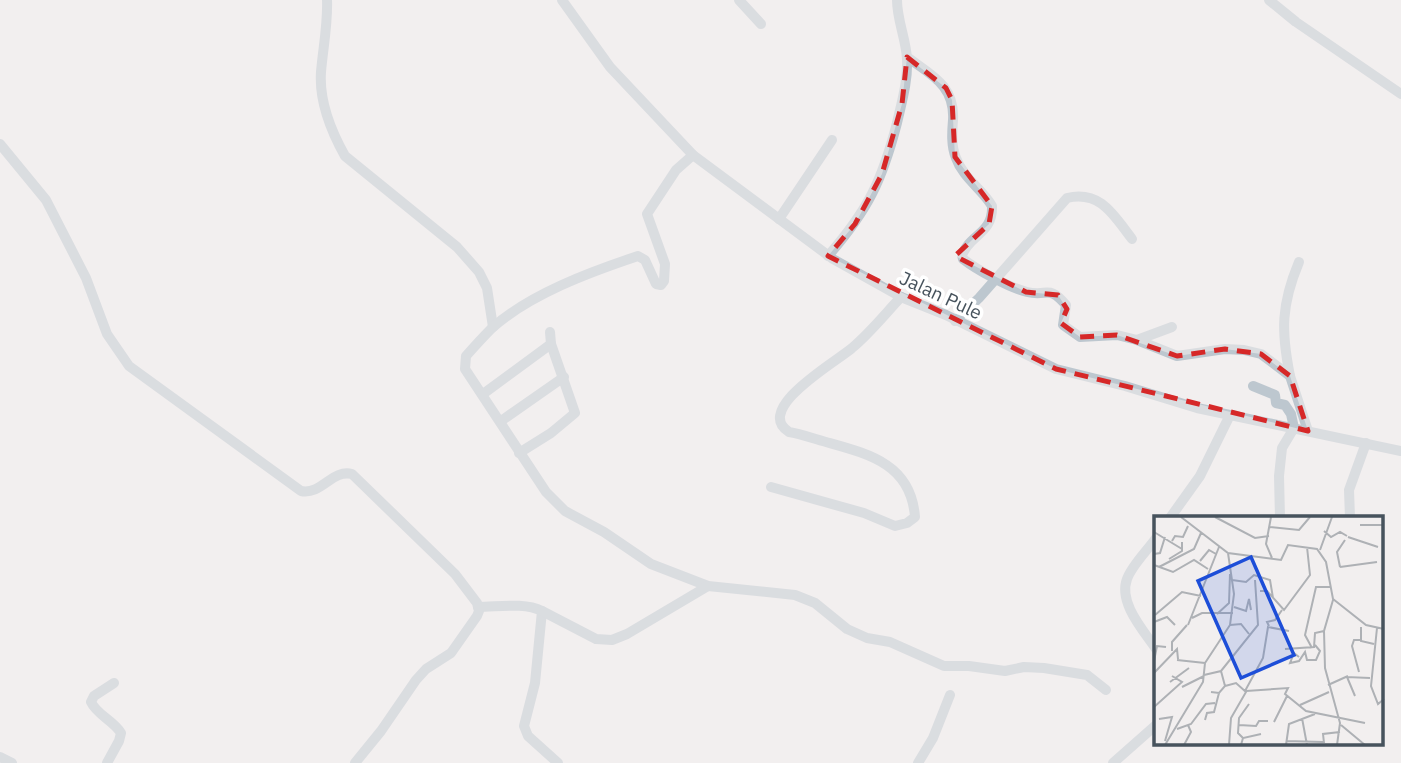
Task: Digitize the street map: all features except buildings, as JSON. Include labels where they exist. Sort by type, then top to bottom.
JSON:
[{"type":"street","points":[[327,0],[326,42],[321,74],[323,101],[337,142],[345,156],[457,247],[479,272],[487,288],[493,327]]},
{"type":"street","points":[[739,0],[761,24]]},
{"type":"street","points":[[828,256],[855,224],[882,174],[902,104],[907,57],[897,0]]},
{"type":"street","points":[[1269,0],[1296,22],[1401,94]]},
{"type":"street","name":"Jalan Pule","points":[[564,1],[610,67],[692,155],[828,256],[901,297],[1056,369],[1230,415],[1397,450]]},
{"type":"street","points":[[907,57],[946,88],[952,100],[955,157],[965,175],[992,206],[989,224],[966,246],[962,255],[968,263],[1029,292],[1047,291],[1058,295],[1066,305],[1063,325],[1077,336],[1111,334],[1137,340],[1177,356],[1225,349],[1244,350],[1261,354],[1290,376]]},
{"type":"street","points":[[779,219],[832,140]]},
{"type":"street","points":[[0,144],[46,200],[86,278],[107,334],[129,366],[301,491],[315,490],[339,474],[352,474],[455,573],[478,607],[475,621],[451,653],[426,669],[416,680],[382,731],[355,763]]},
{"type":"street","points":[[692,155],[676,170],[647,214],[666,264],[661,285],[656,284],[645,260],[638,256],[593,271],[548,291],[493,327],[466,356],[465,369],[546,492],[565,511],[604,532],[651,564],[708,586],[795,596],[815,603],[847,629],[867,638],[890,642],[944,666],[1005,671],[1024,667],[1044,668],[1087,675],[1106,690]]},
{"type":"street","points":[[955,321],[979,298],[1067,198],[1087,195],[1098,200],[1132,239]]},
{"type":"street","points":[[1299,262],[1288,289],[1283,317],[1283,339],[1290,376],[1308,430]]},
{"type":"street","points":[[771,487],[864,513],[895,526],[907,523],[915,517],[910,493],[884,463],[871,454],[789,432],[783,429],[781,424],[787,403],[804,382],[851,349],[901,297]]},
{"type":"street","points":[[1137,340],[1172,327]]},
{"type":"street","points":[[519,453],[551,433],[575,413],[551,344],[550,332]]},
{"type":"street","points":[[483,394],[551,344]]},
{"type":"street","points":[[501,421],[564,377]]},
{"type":"street","points":[[1253,386],[1275,395],[1276,403],[1288,408],[1294,428],[1282,448],[1279,475],[1280,516]]},
{"type":"street","points":[[1171,516],[1200,476],[1230,415]]},
{"type":"street","points":[[1397,450],[1401,439]]},
{"type":"street","points":[[1350,516],[1349,490],[1366,443]]},
{"type":"street","points":[[1154,541],[1128,578],[1125,590],[1135,617],[1154,646]]},
{"type":"street","points":[[478,607],[535,608],[596,639],[612,640],[627,634],[708,586]]},
{"type":"street","points":[[542,611],[535,683],[524,726],[528,736],[558,763]]},
{"type":"street","points":[[107,763],[121,733],[95,710],[91,702],[94,696],[114,683]]},
{"type":"street","points":[[918,763],[933,738],[950,695]]},
{"type":"street","points":[[1113,763],[1154,727]]},
{"type":"street","points":[[0,757],[12,763]]},
{"type":"highlighted area","points":[[907,57],[946,88],[952,100],[955,157],[992,206],[989,224],[955,256],[1026,292],[1058,295],[1067,309],[1061,323],[1080,337],[1117,335],[1177,356],[1225,349],[1261,354],[1290,376],[1308,431],[1056,369],[828,256],[855,224],[882,174],[902,104]]}]
